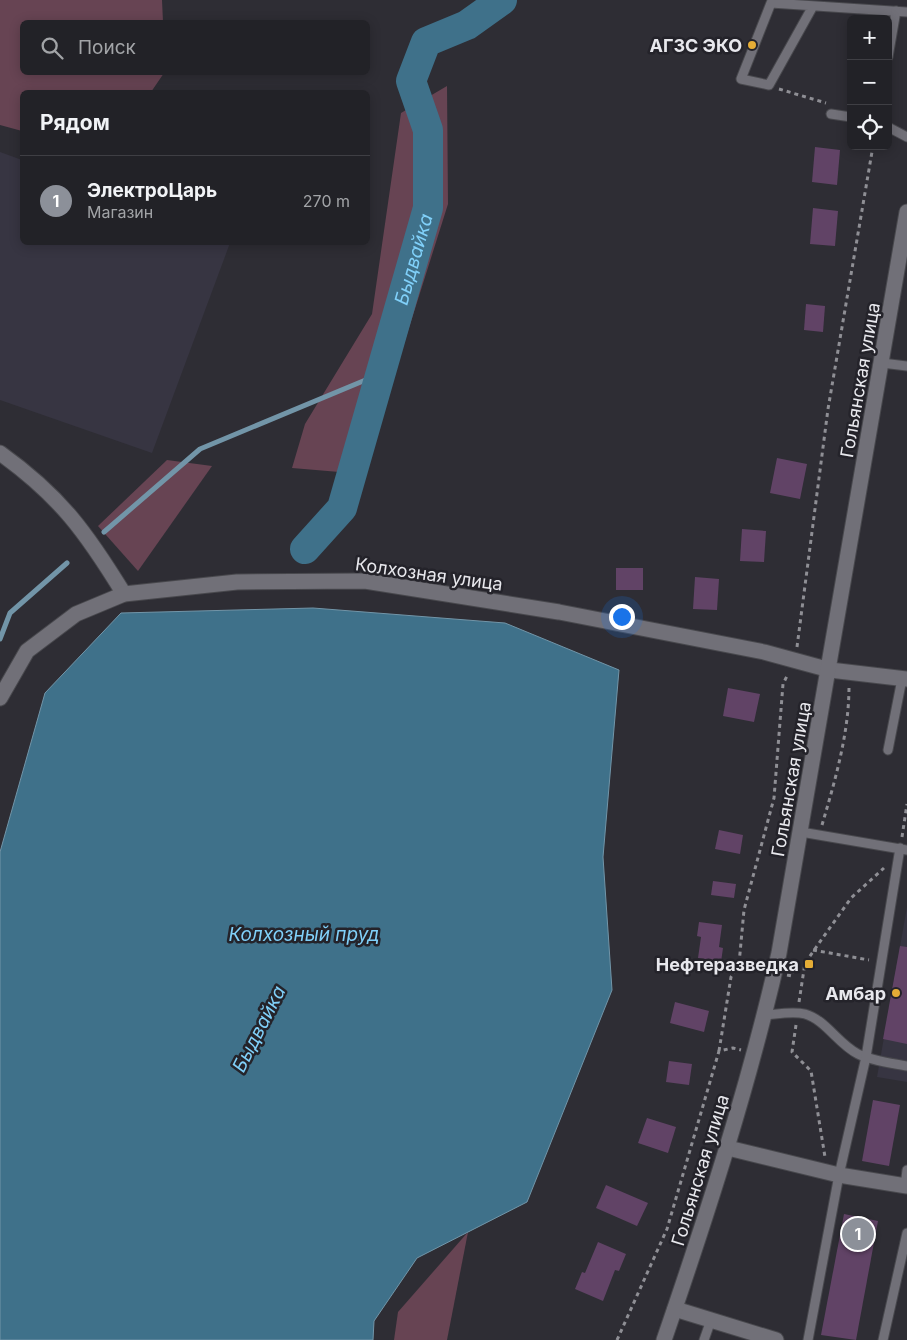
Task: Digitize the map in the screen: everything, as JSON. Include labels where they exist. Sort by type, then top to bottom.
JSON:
[{"type":"street","name":"Гольянская улица","points":[[664,1340],[728,1148],[766,1015],[830,670],[906,220]]},
{"type":"street","points":[[0,453],[39,482],[77,522],[124,594]]},
{"type":"street","name":"Колхозная улица","points":[[0,698],[27,651],[76,614],[124,594],[237,582],[365,581],[559,612],[830,670],[904,679]]},
{"type":"street","points":[[728,1148],[833,1174],[906,1186]]},
{"type":"street","points":[[675,1309],[776,1340]]},
{"type":"lane","points":[[814,6],[769,85],[741,79],[771,3],[907,12]]},
{"type":"lane","points":[[892,34],[896,11]]},
{"type":"lane","points":[[831,114],[847,116]]},
{"type":"lane","points":[[892,129],[907,137]]},
{"type":"lane","points":[[882,363],[907,366]]},
{"type":"lane","points":[[888,750],[904,679]]},
{"type":"lane","points":[[801,832],[904,849],[866,1056],[833,1174],[808,1340]]},
{"type":"lane","points":[[766,1015],[798,1013],[816,1019],[845,1047],[866,1056],[907,1066]]},
{"type":"lane","points":[[906,1186],[907,1170]]},
{"type":"lane","points":[[883,1340],[907,1233]]},
{"type":"lane","points":[[704,1340],[711,1320]]},
{"type":"path","points":[[769,85],[835,105],[831,114]]},
{"type":"path","points":[[617,1340],[667,1229],[719,1051],[731,977],[739,964],[744,910],[767,831],[774,798],[783,684],[795,661],[828,409],[872,150]]},
{"type":"path","points":[[819,835],[835,781],[849,702],[849,672]]},
{"type":"path","points":[[833,1174],[811,1071],[792,1052],[804,969],[813,950],[851,898],[904,849],[907,804]]},
{"type":"path","points":[[813,950],[882,962]]},
{"type":"path","points":[[739,964],[792,976],[793,968],[804,969]]},
{"type":"path","points":[[719,1051],[733,1048],[755,1054]]},
{"type":"shaded area","points":[[0,0],[162,0],[163,20],[20,20],[20,75],[163,75],[152,90],[20,90],[20,130],[0,125]]},
{"type":"shaded area","points":[[447,86],[448,204],[363,474],[292,468],[305,424],[372,314],[401,113]]},
{"type":"shaded area","points":[[0,152],[20,159],[20,245],[229,245],[152,453],[0,400]]},
{"type":"shaded area","points":[[167,460],[212,466],[138,571],[98,526]]},
{"type":"shaded area","points":[[907,907],[907,1082],[877,1077]]},
{"type":"shaded area","points":[[468,1232],[447,1340],[394,1340],[398,1312]]},
{"type":"water","name":"Колхозный пруд","points":[[313,608],[505,623],[619,670],[603,857],[612,990],[527,1202],[417,1258],[374,1321],[373,1340],[0,1340],[0,852],[45,693],[121,613]]},
{"type":"building","points":[[815,147],[840,150],[837,185],[812,182]]},
{"type":"building","points":[[813,208],[838,211],[835,246],[810,244]]},
{"type":"building","points":[[806,304],[825,306],[823,332],[804,330]]},
{"type":"building","points":[[777,458],[807,464],[800,499],[770,493]]},
{"type":"building","points":[[742,529],[766,531],[764,562],[740,561]]},
{"type":"building","points":[[616,568],[643,568],[643,590],[616,590]]},
{"type":"building","points":[[695,577],[719,579],[717,610],[693,609]]},
{"type":"building","points":[[728,688],[760,694],[754,722],[723,716]]},
{"type":"building","points":[[719,830],[743,835],[740,854],[715,849]]},
{"type":"building","points":[[713,881],[736,884],[734,898],[711,895]]},
{"type":"building","points":[[699,922],[722,925],[719,947],[723,948],[721,962],[698,958],[701,937],[697,936]]},
{"type":"building","points":[[900,946],[907,947],[907,1044],[883,1039]]},
{"type":"building","points":[[675,1002],[709,1011],[704,1032],[670,1023]]},
{"type":"building","points":[[669,1061],[692,1064],[689,1085],[666,1082]]},
{"type":"building","points":[[873,1100],[900,1105],[889,1166],[862,1161]]},
{"type":"building","points":[[647,1118],[676,1127],[668,1153],[638,1143]]},
{"type":"building","points":[[606,1185],[648,1203],[637,1226],[596,1208]]},
{"type":"building","points":[[844,1214],[878,1221],[856,1340],[821,1335]]},
{"type":"building","points":[[598,1242],[626,1254],[619,1271],[615,1270],[603,1301],[575,1289],[582,1272],[585,1273]]},
{"type":"waterway","name":"Быдвайка","points":[[305,549],[342,508],[428,208],[428,130],[411,81],[426,42],[467,25],[502,0]]},
{"type":"waterway","points":[[104,532],[200,449],[380,374]]},
{"type":"waterway","points":[[0,639],[10,613],[67,563]]},
{"type":"place","name":"АГЗС ЭКО","points":[[752,45]]},
{"type":"place","name":"Нефтеразведка","points":[[809,964]]},
{"type":"place","name":"Амбар","points":[[896,993]]},
{"type":"place","name":"ЭлектроЦарь","points":[[858,1234]]}]
